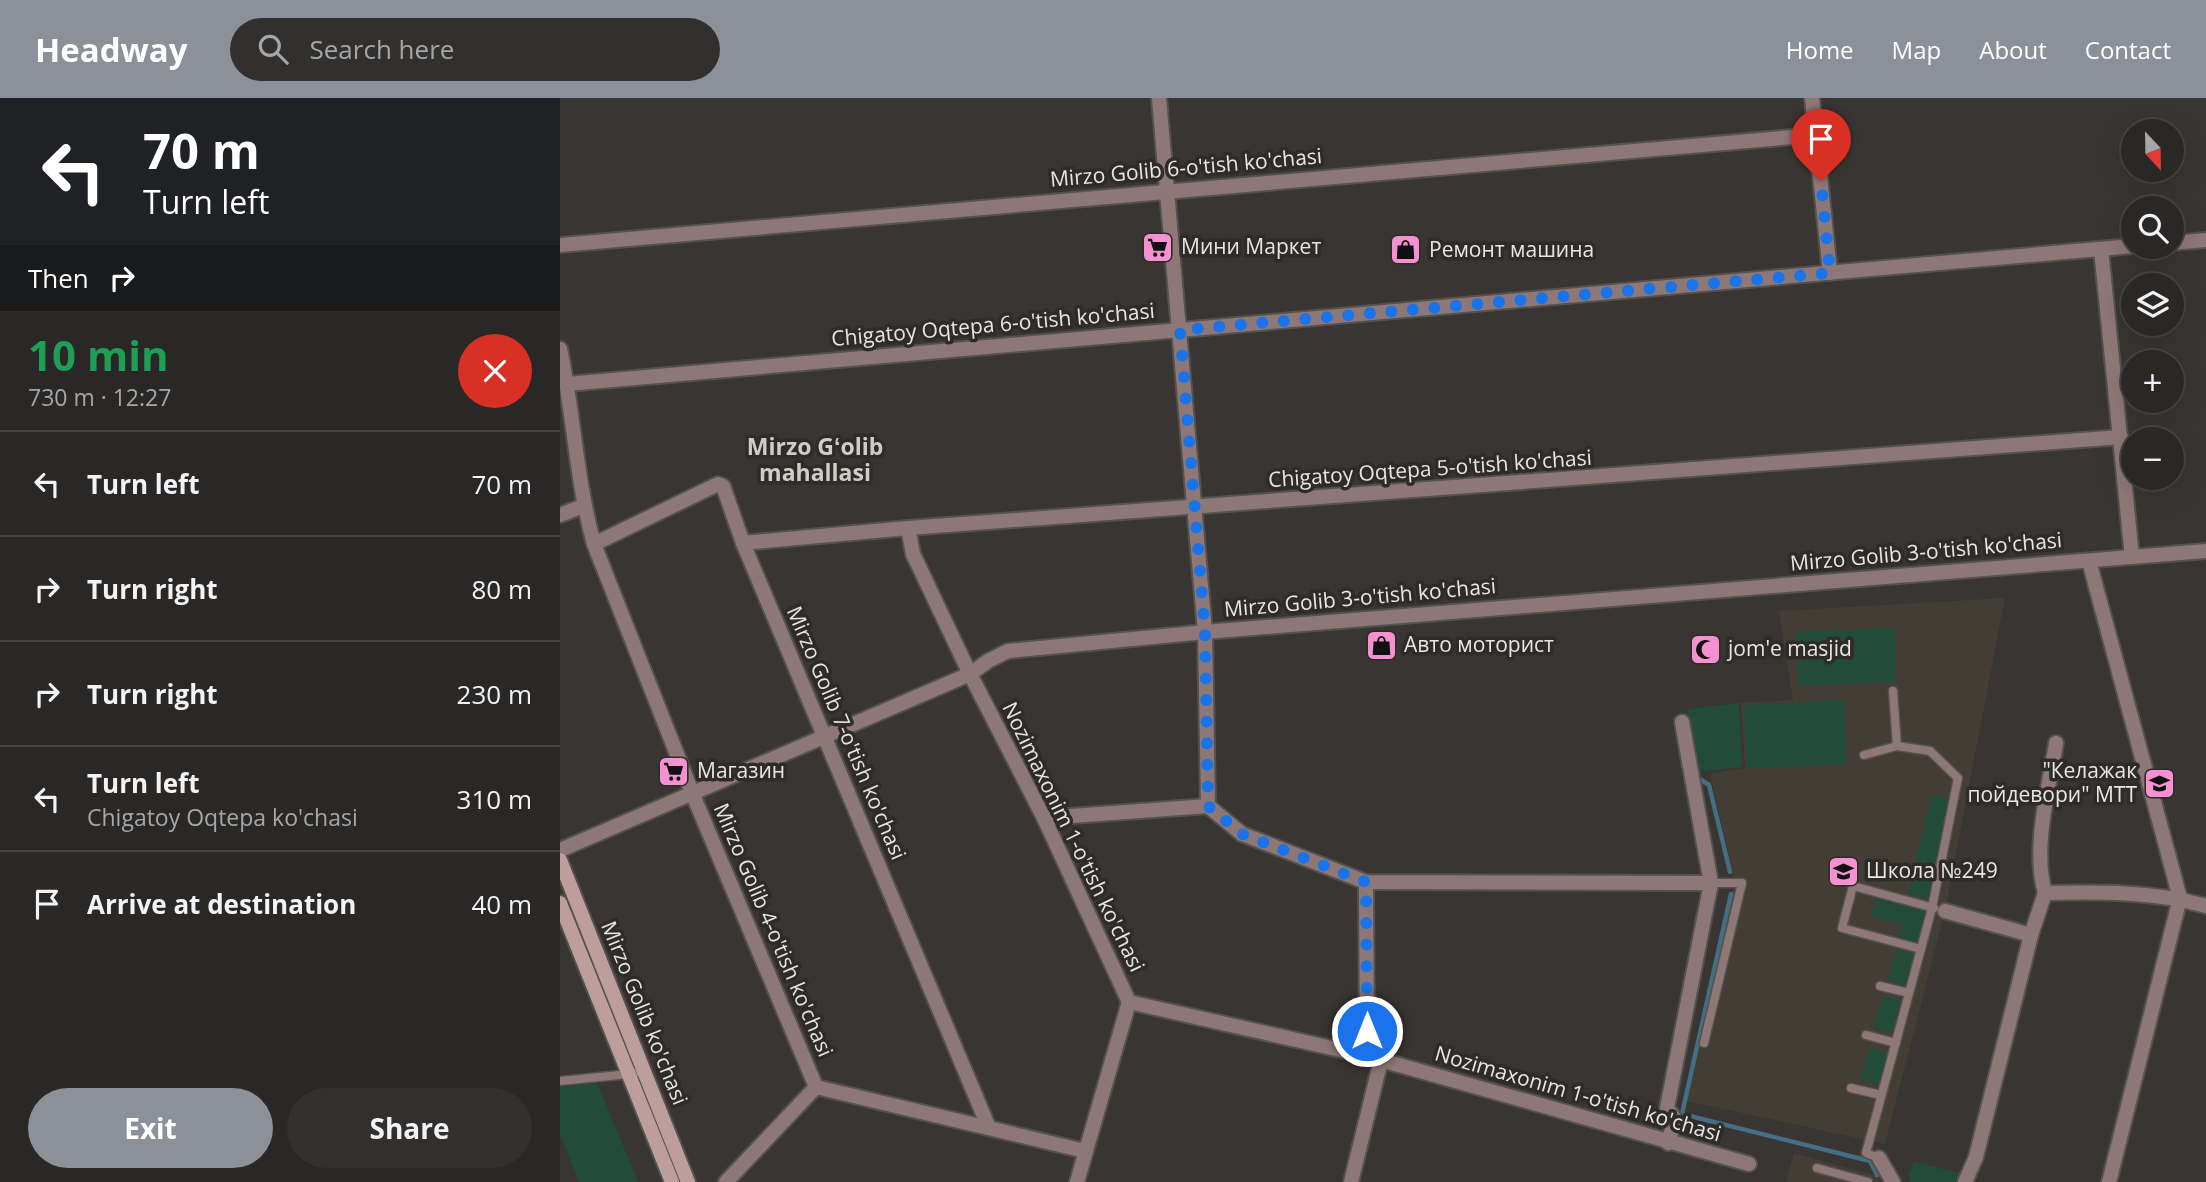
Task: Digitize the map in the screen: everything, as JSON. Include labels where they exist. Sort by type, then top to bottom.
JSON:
[{"type":"main road","name":"Mirzo Golib ko'chasi","points":[[560,860],[688,1182]]},
{"type":"main road","name":"Mirzo Golib ko'chasi","points":[[560,903],[672,1182]]},
{"type":"street","points":[[1159,98],[1205,632],[1208,806]]},
{"type":"street","points":[[1812,98],[1830,273]]},
{"type":"street","name":"Mirzo Golib 6-o'tish ko'chasi","points":[[560,245],[1816,135]]},
{"type":"street","points":[[2184,242],[2206,240]]},
{"type":"street","name":"Chigatoy Oqtepa 6-o'tish ko'chasi","points":[[567,384],[2121,247]]},
{"type":"street","points":[[2101,249],[2121,437]]},
{"type":"street","name":"Mirzo Golib 4-o'tish ko'chasi","points":[[560,349],[583,506],[594,544],[693,794],[816,1087]]},
{"type":"street","name":"Chigatoy Oqtepa 5-o'tish ko'chasi","points":[[743,542],[2121,437]]},
{"type":"street","name":"Mirzo Golib 7-o'tish ko'chasi","points":[[594,544],[719,484],[723,486],[743,542],[989,1128]]},
{"type":"street","points":[[2126,490],[2132,557]]},
{"type":"street","points":[[560,515],[583,506]]},
{"type":"street","name":"Nozimaxonim 1-o'tish ko'chasi","points":[[908,528],[913,554],[970,674],[1044,818],[1129,1002],[1367,1056],[1749,1164]]},
{"type":"street","name":"Mirzo Golib 3-o'tish ko'chasi","points":[[560,850],[970,674],[1007,651],[1205,632],[2206,551]]},
{"type":"street","points":[[2089,561],[2180,898],[2109,1182]]},
{"type":"street","points":[[1668,1143],[1675,1119],[1667,1108],[1711,883],[1682,722]]},
{"type":"street","points":[[1965,1182],[1976,1157],[2031,935],[2045,893],[2040,855],[2056,743]]},
{"type":"street","points":[[1044,818],[1208,806],[1242,834],[1366,882],[1711,883]]},
{"type":"street","points":[[1366,882],[1367,1056]]},
{"type":"street","points":[[2045,893],[2108,892],[2180,898],[2206,906]]},
{"type":"street","points":[[1939,910],[2031,935]]},
{"type":"street","points":[[1077,1182],[1129,1002]]},
{"type":"street","points":[[1351,1182],[1381,1060]]},
{"type":"street","name":"Mirzo Golib 4-o'tish ko'chasi","points":[[816,1087],[1085,1151]]},
{"type":"street","name":"Mirzo Golib 4-o'tish ko'chasi","points":[[726,1182],[816,1087]]},
{"type":"street","points":[[1879,1158],[1893,1182]]},
{"type":"lane","points":[[1894,691],[1897,746]]},
{"type":"lane","points":[[1864,755],[1897,746],[1930,751],[1958,778],[1939,910],[1921,949],[1866,1153],[1879,1158]]},
{"type":"lane","points":[[1704,1043],[1742,883],[1711,883]]},
{"type":"lane","points":[[1921,949],[1842,929],[1853,886],[1939,910]]},
{"type":"lane","points":[[1880,986],[1909,993]]},
{"type":"lane","points":[[1866,1035],[1896,1043]]},
{"type":"lane","points":[[560,1081],[644,1071]]},
{"type":"lane","points":[[1851,1088],[1881,1095]]},
{"type":"lane","points":[[1817,1168],[1868,1182]]},
{"type":"shaded area","name":"Школа №249","points":[[2005,598],[1945,911],[1885,1144],[1687,1101],[1735,882],[1710,774],[1745,768],[1741,703],[1793,700],[1779,611]]},
{"type":"shaded area","points":[[1794,1153],[1881,1177],[1880,1182],[1786,1182]]},
{"type":"green space","points":[[1895,628],[1895,682],[1799,686],[1796,631]]},
{"type":"green space","points":[[1844,700],[1847,764],[1747,769],[1744,705]]},
{"type":"green space","points":[[1739,703],[1742,767],[1695,772],[1688,709]]},
{"type":"green space","points":[[1932,795],[1949,798],[1930,899],[1907,895]]},
{"type":"green space","points":[[1876,898],[1926,910],[1917,944],[1899,939],[1902,925],[1871,917]]},
{"type":"green space","points":[[1896,949],[1915,954],[1906,986],[1888,981]]},
{"type":"green space","points":[[1883,996],[1901,1000],[1893,1033],[1874,1028]]},
{"type":"green space","points":[[1869,1048],[1887,1053],[1879,1085],[1860,1080]]},
{"type":"green space","points":[[598,1084],[638,1182],[579,1182],[560,1135],[560,1087]]},
{"type":"green space","points":[[1914,1162],[1960,1173],[1955,1182],[1910,1182],[1909,1174]]},
{"type":"waterway","points":[[1698,778],[1709,785],[1730,872]]},
{"type":"waterway","points":[[1731,894],[1682,1114],[1870,1161],[1877,1175]]},
{"type":"place","name":"Мини Маркет","points":[[1158,247]]},
{"type":"place","name":"Ремонт машина","points":[[1406,250]]},
{"type":"place","name":"Авто моторист","points":[[1381,645]]},
{"type":"place","name":"jom'e masjid","points":[[1705,649]]},
{"type":"place","name":"Магазин","points":[[674,771]]},
{"type":"place","name":"\"Келажак пойдевори\" МТТ","points":[[2160,783]]},
{"type":"place","name":"Школа №249","points":[[1843,871]]},
{"type":"district","name":"Mirzo Gʻolib mahallasi","points":[[815,460]]},
{"type":"route","points":[[1367,1031],[1366,882],[1242,834],[1208,806],[1205,632],[1180,330],[1830,273],[1821,181]]}]
